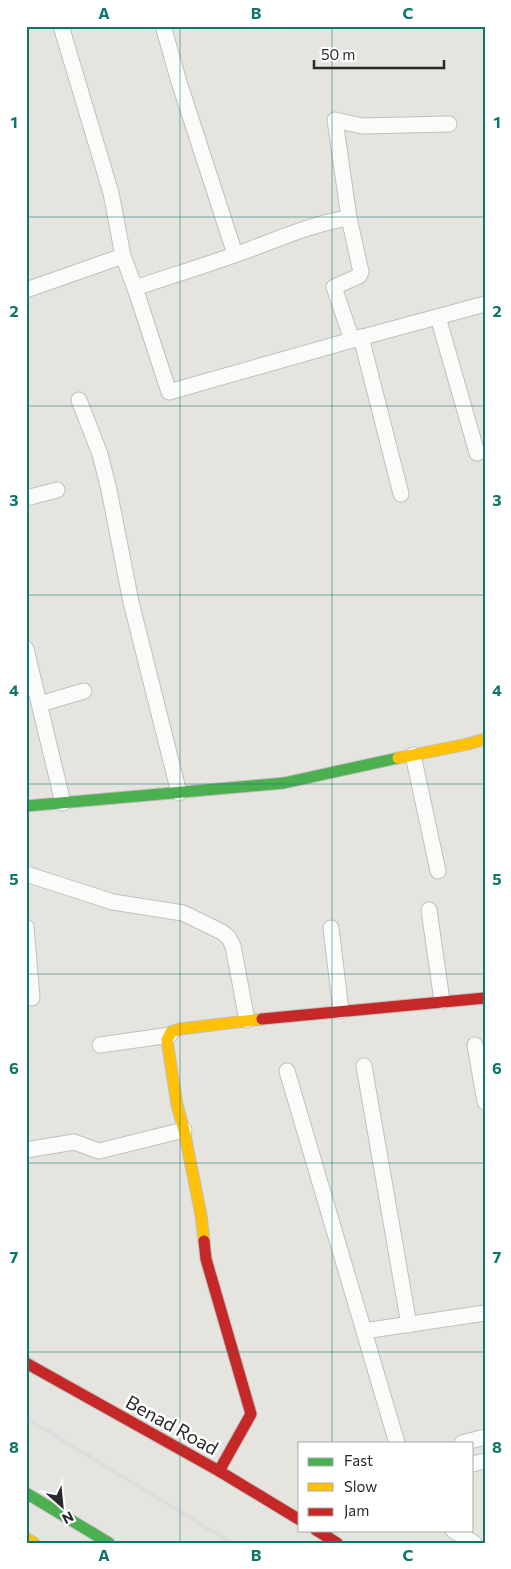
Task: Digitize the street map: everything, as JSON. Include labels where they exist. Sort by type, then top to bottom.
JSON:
[{"type":"street","points":[[61,26],[111,193],[122,256],[135,288],[169,392],[356,338],[485,304]]},
{"type":"street","points":[[163,26],[179,82],[235,254]]},
{"type":"street","points":[[401,494],[356,338],[334,287],[337,284],[359,276],[361,272],[349,218],[335,120],[362,126],[384,127],[449,124]]},
{"type":"street","points":[[135,288],[332,221],[349,218]]},
{"type":"street","points":[[26,290],[122,256]]},
{"type":"street","points":[[438,317],[477,453]]},
{"type":"street","points":[[80,400],[100,454],[131,602],[179,793]]},
{"type":"street","points":[[26,498],[56,490]]},
{"type":"street","points":[[26,649],[63,803]]},
{"type":"street","points":[[40,704],[84,691]]},
{"type":"street","points":[[26,806],[284,783],[485,739]]},
{"type":"street","points":[[413,754],[438,871]]},
{"type":"street","points":[[26,874],[113,902],[183,912],[222,932],[229,938],[232,946],[247,1020]]},
{"type":"street","points":[[429,910],[442,1001]]},
{"type":"street","points":[[26,927],[32,998]]},
{"type":"street","points":[[331,928],[341,1012]]},
{"type":"street","points":[[219,1471],[251,1414],[206,1259],[201,1215],[184,1130],[177,1105],[167,1040],[171,1032],[180,1029],[247,1020],[485,998]]},
{"type":"street","points":[[100,1045],[170,1035]]},
{"type":"street","points":[[475,1045],[485,1102]]},
{"type":"street","points":[[364,1066],[409,1324]]},
{"type":"street","points":[[287,1071],[396,1442]]},
{"type":"street","points":[[26,1150],[74,1142],[98,1151],[184,1130]]},
{"type":"street","points":[[364,1331],[485,1313]]},
{"type":"street","name":"Benad Road","points":[[26,1363],[219,1471],[298,1519]]},
{"type":"street","points":[[466,1442],[485,1437]]},
{"type":"street","points":[[26,1493],[108,1543]]},
{"type":"street","points":[[319,1532],[337,1543]]},
{"type":"street","points":[[456,1532],[474,1543]]},
{"type":"street","points":[[26,1538],[34,1543]]},
{"type":"railway","points":[[26,1418],[232,1543]]},
{"type":"traffic: fast","points":[[26,806],[284,783],[398,758]]},
{"type":"traffic: fast","points":[[26,1493],[109,1543]]},
{"type":"traffic: slow","points":[[398,758],[485,739]]},
{"type":"traffic: slow","points":[[204,1241],[201,1215],[184,1130],[177,1105],[167,1040],[171,1032],[180,1029],[262,1019]]},
{"type":"traffic: slow","points":[[26,1538],[34,1543]]},
{"type":"traffic: jam","points":[[262,1019],[485,998]]},
{"type":"traffic: jam","points":[[204,1241],[206,1259],[251,1414],[219,1471]]},
{"type":"traffic: jam","points":[[26,1363],[219,1471],[298,1519]]},
{"type":"traffic: jam","points":[[319,1532],[337,1543]]}]
